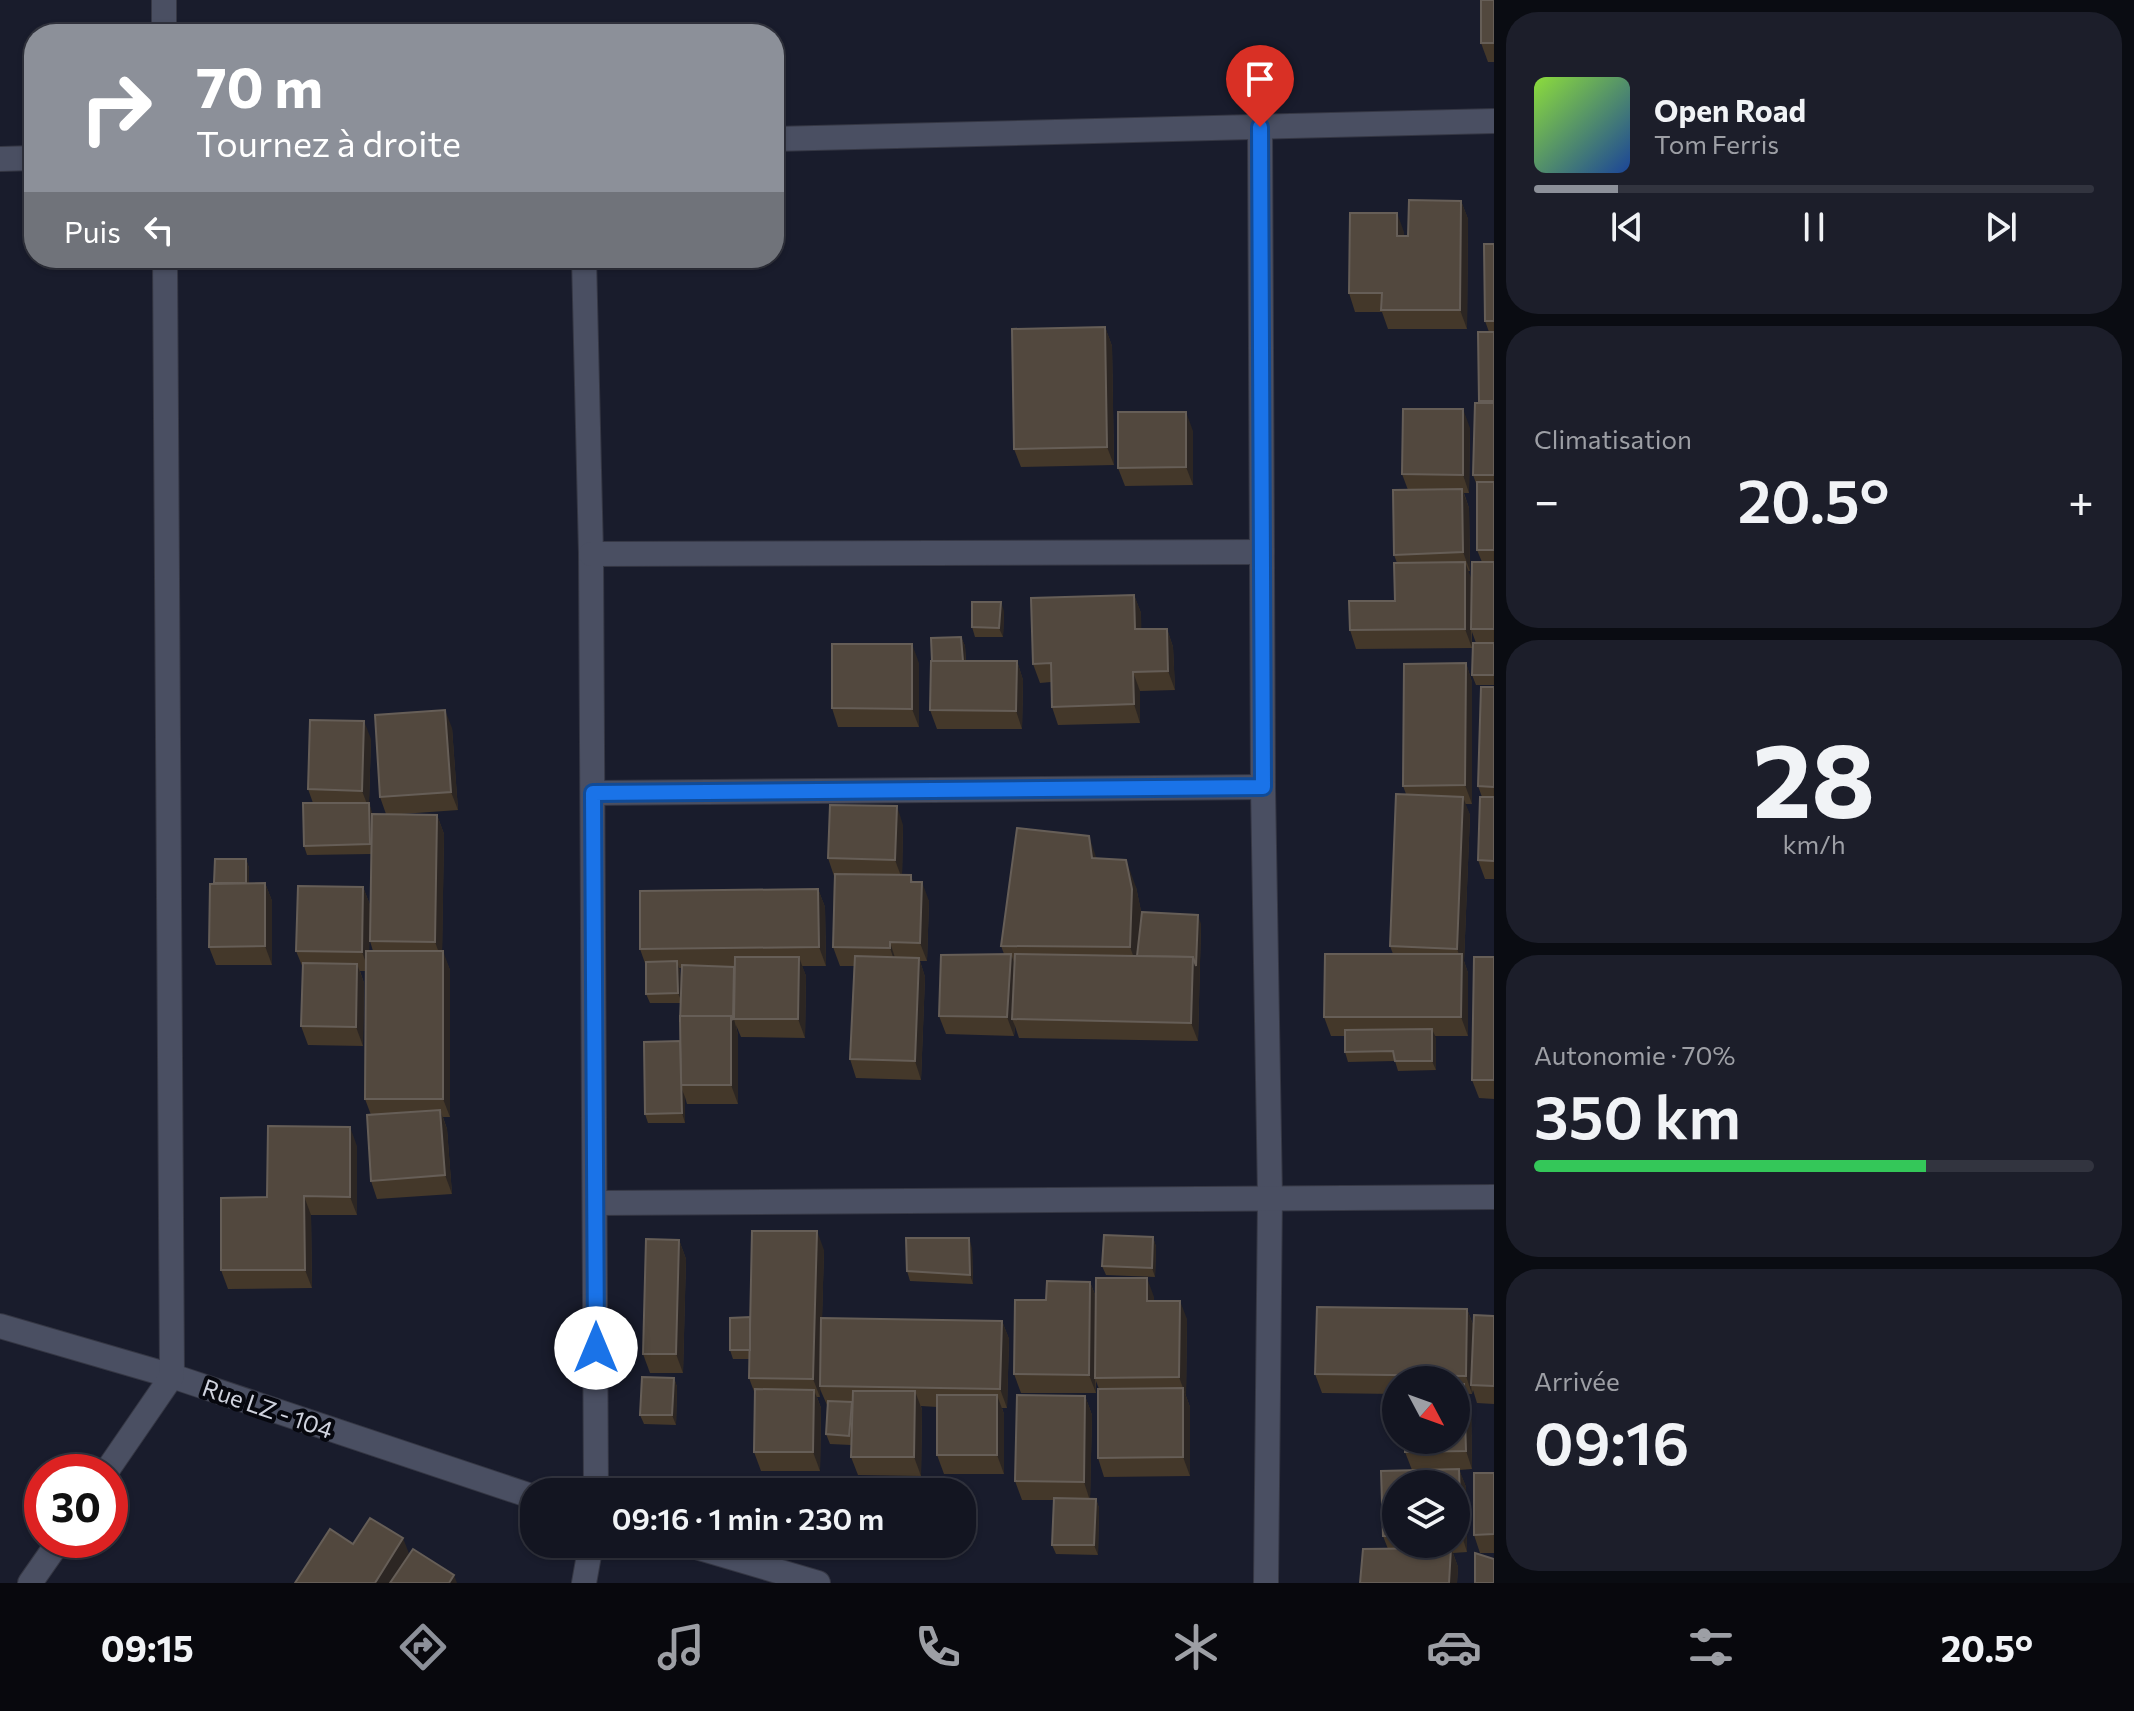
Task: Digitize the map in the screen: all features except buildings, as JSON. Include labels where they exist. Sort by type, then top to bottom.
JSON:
[{"type":"street","points":[[164,0],[164,24]]},
{"type":"street","points":[[784,139],[1494,121]]},
{"type":"street","points":[[1260,127],[1263,787],[1270,1197],[1266,1583]]},
{"type":"street","points":[[0,159],[24,158]]},
{"type":"street","points":[[118,1454],[172,1376],[165,268]]},
{"type":"street","points":[[584,268],[591,554],[597,1203],[596,1478]]},
{"type":"street","points":[[591,554],[1262,552]]},
{"type":"street","points":[[593,793],[1263,787]]},
{"type":"street","points":[[597,1203],[1494,1197]]},
{"type":"street","name":"Rue LZ - 104","points":[[0,1326],[172,1376],[520,1492]]},
{"type":"street","points":[[30,1583],[47,1558]]},
{"type":"street","points":[[584,1583],[588,1558]]},
{"type":"street","points":[[733,1558],[818,1583]]},
{"type":"route","points":[[596,1348],[593,793],[1263,787],[1260,127]]}]
